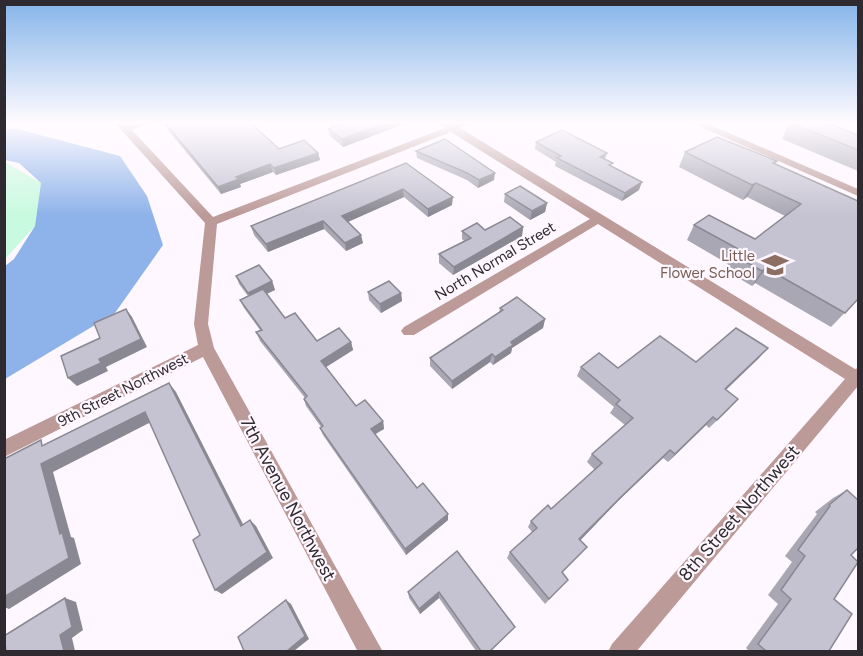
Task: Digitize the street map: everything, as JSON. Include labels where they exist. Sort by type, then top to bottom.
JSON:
[{"type":"street","points":[[148,154],[211,222],[382,154]]},
{"type":"street","points":[[497,154],[598,219],[858,377]]},
{"type":"street","points":[[767,154],[858,193]]},
{"type":"street","name":"North Normal Street","points":[[409,331],[598,219]]},
{"type":"street","name":"9th Street Northwest","points":[[4,449],[206,348],[201,324],[211,222]]},
{"type":"street","name":"7th Avenue Northwest","points":[[206,348],[371,651]]},
{"type":"street","name":"8th Street Northwest","points":[[620,651],[858,377]]},
{"type":"green space","points":[[5,162],[41,183],[35,226],[5,259]]},
{"type":"water","points":[[5,154],[111,154],[120,156],[147,196],[163,245],[115,313],[5,379],[5,266],[14,259],[35,226],[41,183],[19,163],[5,160]]},
{"type":"building","points":[[190,154],[316,154],[274,168],[270,164],[236,177],[239,179],[218,187]]},
{"type":"building","points":[[422,154],[466,154],[495,173],[479,180]]},
{"type":"building","points":[[557,154],[606,154],[600,157],[613,163],[609,165],[642,182],[625,193],[557,158],[561,156]]},
{"type":"building","points":[[688,154],[759,154],[777,161],[773,163],[858,201],[858,299],[845,313],[766,268],[762,271],[734,255],[740,250],[694,225],[709,215],[755,239],[801,204],[756,183],[752,185]]},
{"type":"building","points":[[406,163],[453,197],[428,209],[403,189],[342,216],[361,235],[345,243],[323,221],[266,244],[251,226]]},
{"type":"building","points":[[520,186],[547,203],[532,211],[505,194]]},
{"type":"building","points":[[510,217],[523,227],[454,267],[439,254],[471,238],[462,231],[477,223],[485,230]]},
{"type":"building","points":[[259,265],[272,281],[248,293],[236,276]]},
{"type":"building","points":[[389,281],[401,293],[380,304],[368,292]]},
{"type":"building","points":[[263,289],[285,318],[295,313],[317,341],[339,328],[351,342],[321,361],[356,406],[365,400],[383,421],[371,429],[417,488],[423,483],[448,514],[405,549],[320,428],[323,426],[304,399],[307,396],[256,332],[262,330],[240,300]]},
{"type":"building","points":[[517,297],[545,319],[511,342],[513,345],[495,357],[492,354],[452,381],[430,358],[503,310],[500,308]]},
{"type":"building","points":[[126,309],[141,339],[99,359],[101,363],[68,378],[61,356],[100,338],[94,323]]},
{"type":"building","points":[[736,328],[768,348],[725,389],[738,399],[717,420],[713,417],[675,454],[670,450],[579,539],[587,547],[562,572],[568,580],[549,599],[510,552],[537,528],[531,521],[548,505],[551,509],[602,463],[592,454],[633,418],[616,404],[620,400],[581,367],[599,353],[618,368],[660,336],[696,362]]},
{"type":"building","points":[[169,383],[241,526],[250,520],[267,552],[215,590],[193,540],[200,535],[145,412],[41,464],[69,558],[4,597],[4,459],[41,440],[42,446]]},
{"type":"building","points":[[847,490],[858,500],[858,548],[851,555],[858,562],[834,599],[852,614],[829,651],[766,651],[758,644],[791,599],[781,590],[805,556],[798,550],[829,505]]},
{"type":"building","points":[[457,551],[515,627],[490,651],[481,651],[439,592],[419,609],[408,592]]},
{"type":"building","points":[[65,598],[72,627],[60,635],[64,651],[6,651],[4,636]]},
{"type":"building","points":[[286,600],[305,636],[287,651],[244,651],[238,637]]},
{"type":"place","name":"Little Flower School","points":[[775,265]]}]
